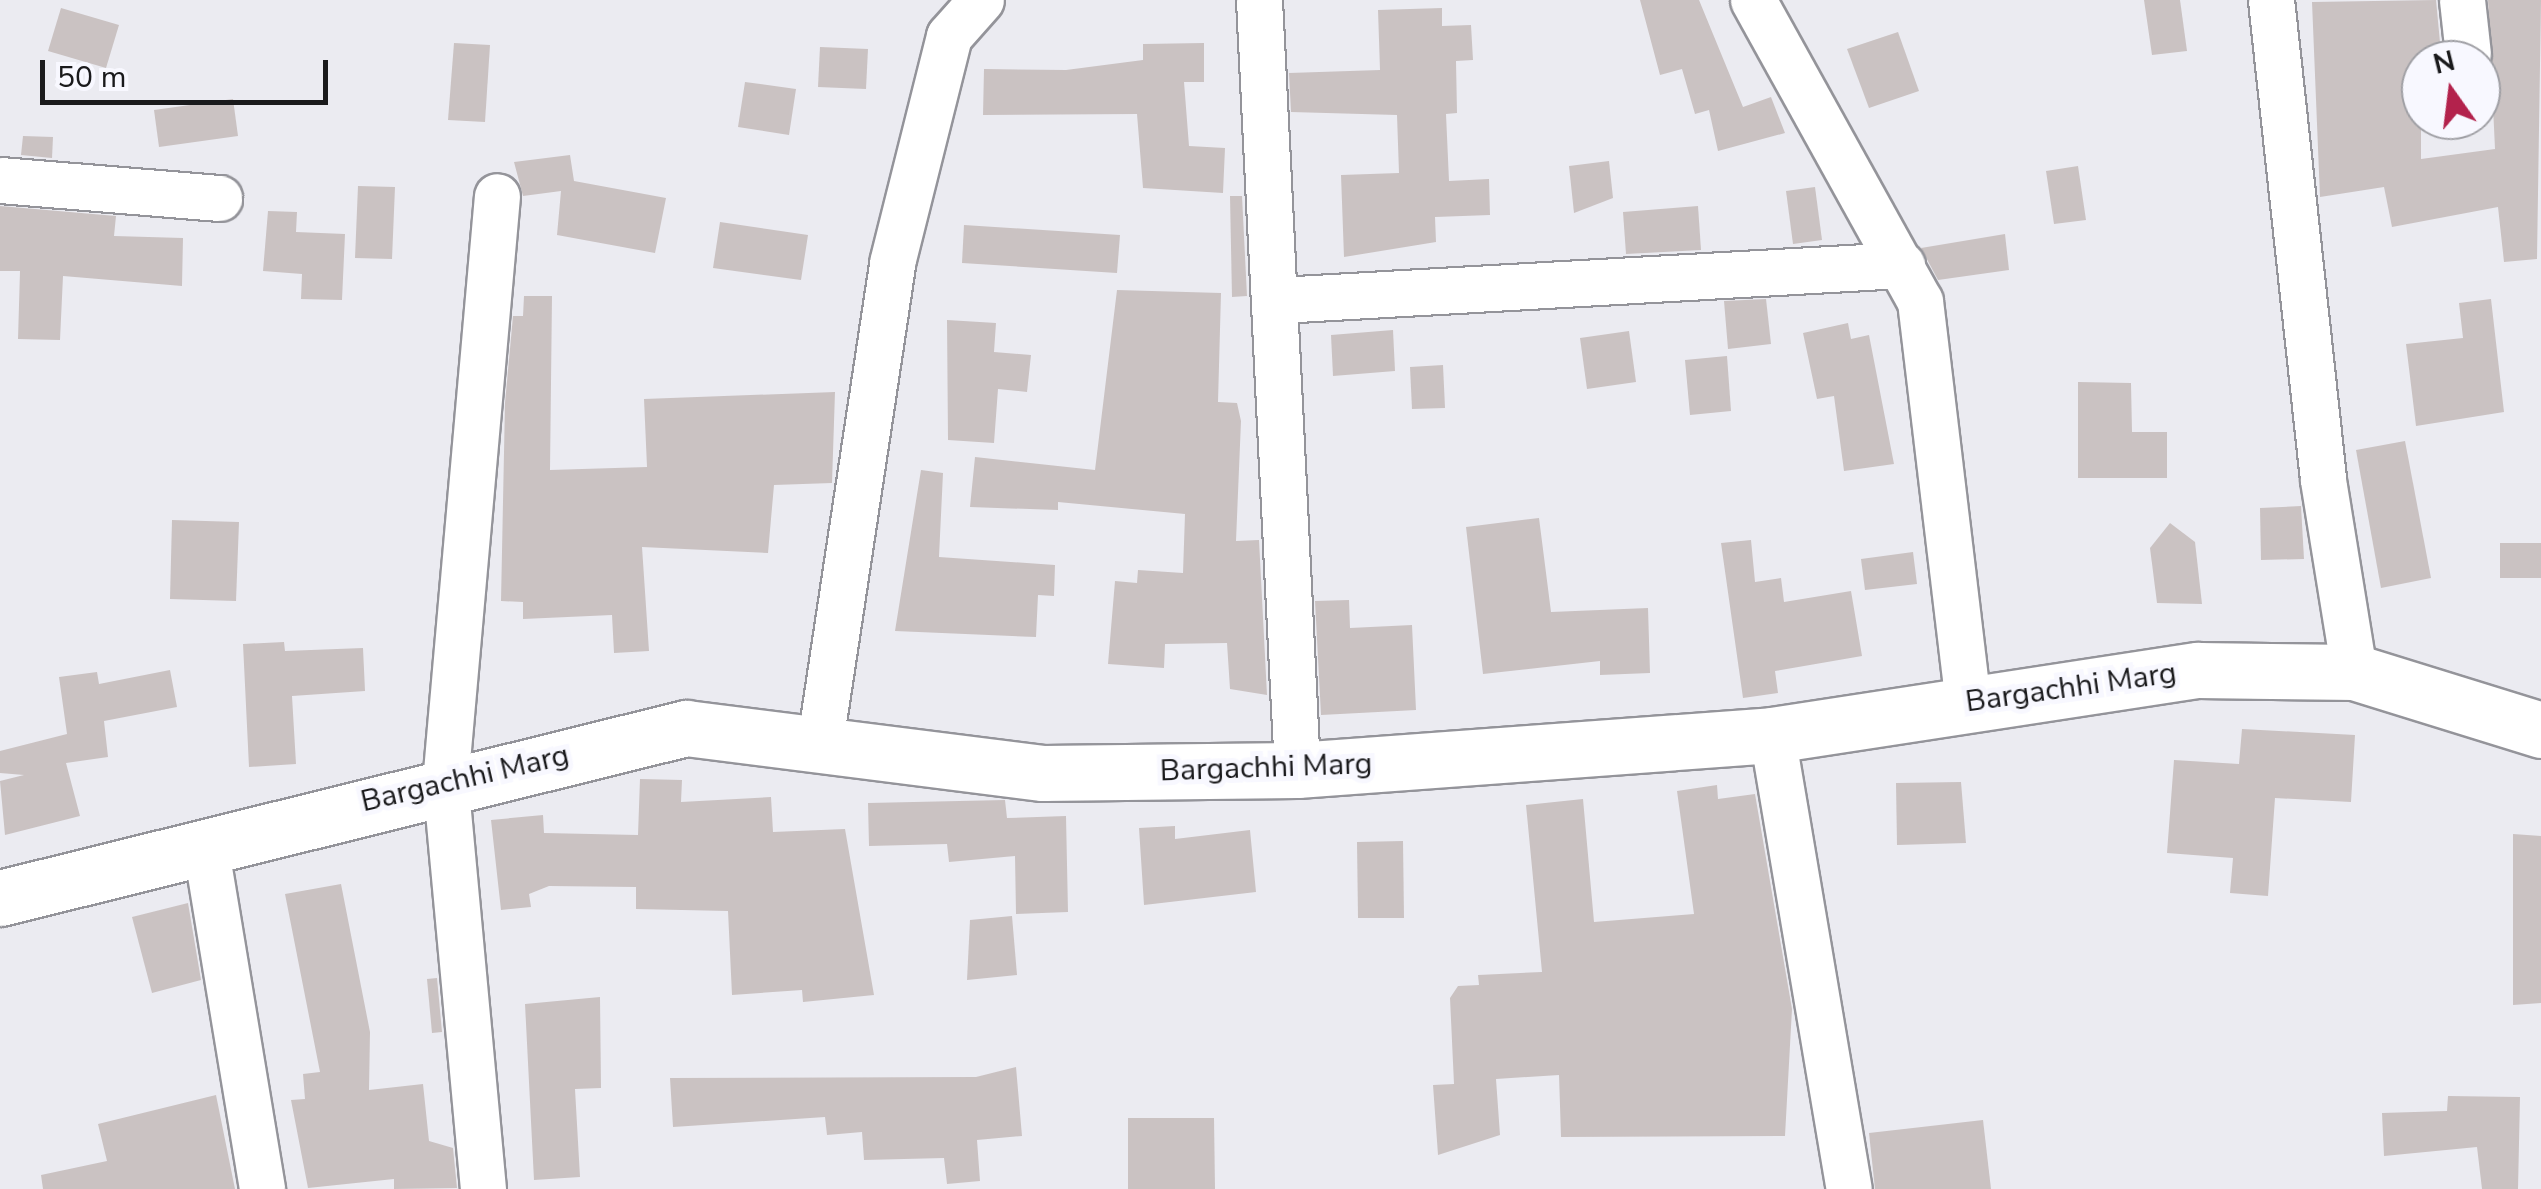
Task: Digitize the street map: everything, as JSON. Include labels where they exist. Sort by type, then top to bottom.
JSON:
[{"type":"street","points":[[820,741],[892,263],[949,36],[981,0]]},
{"type":"street","points":[[1259,0],[1280,300],[1296,770]]},
{"type":"street","points":[[1752,0],[1902,266],[1930,356],[1968,701]]},
{"type":"street","points":[[2272,0],[2323,480],[2354,672]]},
{"type":"street","points":[[2462,0],[2466,40]]},
{"type":"street","points":[[0,180],[219,198]]},
{"type":"street","points":[[483,1189],[445,783],[496,196]]},
{"type":"street","points":[[1280,300],[1902,266]]},
{"type":"street","name":"Bargachhi Marg","points":[[0,898],[445,783],[686,728],[820,741],[1042,774],[1296,770],[1772,736],[1968,701],[2198,670],[2354,672],[2541,730]]},
{"type":"street","points":[[1772,736],[1849,1189]]},
{"type":"street","points":[[205,844],[262,1189]]},
{"type":"building","points":[[1640,0],[1699,0],[1743,107],[1771,97],[1785,133],[1718,151],[1709,110],[1695,114],[1682,69],[1660,75]]},
{"type":"building","points":[[2144,0],[2180,0],[2187,51],[2152,55]]},
{"type":"building","points":[[2436,0],[2440,40],[2401,40],[2401,140],[2421,140],[2421,159],[2495,149],[2495,140],[2501,140],[2501,40],[2490,40],[2488,0],[2541,0],[2537,259],[2504,262],[2498,207],[2392,227],[2384,187],[2320,197],[2312,2]]},
{"type":"building","points":[[61,8],[119,25],[106,68],[48,51]]},
{"type":"building","points":[[1442,8],[1442,26],[1471,25],[1473,60],[1456,61],[1457,113],[1446,114],[1449,181],[1489,179],[1490,215],[1435,217],[1436,242],[1344,257],[1341,175],[1399,173],[1397,115],[1291,112],[1289,73],[1380,70],[1378,10]]},
{"type":"building","points":[[1898,32],[1919,91],[1869,108],[1847,49]]},
{"type":"building","points":[[454,43],[490,45],[485,122],[448,120]]},
{"type":"building","points":[[1204,43],[1204,82],[1184,82],[1189,146],[1225,148],[1223,193],[1143,188],[1137,114],[983,115],[984,69],[1066,70],[1143,60],[1143,44]]},
{"type":"building","points":[[820,47],[868,49],[866,89],[818,87]]},
{"type":"building","points":[[745,82],[796,89],[789,135],[738,127]]},
{"type":"building","points":[[233,99],[238,136],[159,147],[154,110]]},
{"type":"building","points":[[23,136],[53,137],[52,158],[21,155]]},
{"type":"building","points":[[570,155],[574,181],[666,198],[655,253],[557,235],[561,191],[523,196],[514,162]]},
{"type":"building","points":[[1609,161],[1613,198],[1574,213],[1569,166]]},
{"type":"building","points":[[2078,166],[2086,220],[2054,224],[2046,171]]},
{"type":"building","points":[[358,186],[395,187],[392,259],[355,258]]},
{"type":"building","points":[[1815,187],[1822,240],[1793,244],[1786,191]]},
{"type":"building","points":[[1230,196],[1242,196],[1247,296],[1232,297]]},
{"type":"building","points":[[0,206],[116,216],[114,236],[183,238],[182,286],[63,276],[60,340],[18,339],[20,271],[0,271]]},
{"type":"building","points":[[1698,206],[1701,250],[1626,254],[1623,212]]},
{"type":"building","points":[[268,211],[297,212],[296,232],[345,234],[342,300],[301,299],[302,274],[263,271]]},
{"type":"building","points":[[720,222],[808,235],[801,280],[713,268]]},
{"type":"building","points":[[964,225],[1120,235],[1117,273],[962,263]]},
{"type":"building","points":[[2005,234],[2009,270],[1938,280],[1921,248]]},
{"type":"building","points":[[1117,290],[1221,293],[1218,402],[1237,403],[1241,421],[1236,541],[1259,540],[1267,695],[1230,689],[1227,643],[1165,644],[1164,668],[1108,664],[1115,581],[1137,583],[1138,570],[1183,573],[1185,514],[1058,502],[1058,510],[970,507],[975,457],[1095,470]]},
{"type":"building","points":[[524,296],[552,296],[550,470],[647,467],[644,399],[835,392],[832,483],[774,485],[768,553],[642,547],[649,651],[614,653],[612,615],[523,619],[523,602],[501,601],[505,403],[513,316],[523,316]]},
{"type":"building","points":[[1766,299],[1771,344],[1728,349],[1724,301]]},
{"type":"building","points":[[2491,299],[2504,412],[2416,426],[2406,344],[2463,338],[2459,303]]},
{"type":"building","points":[[947,320],[996,323],[994,352],[1031,355],[1027,392],[998,389],[994,443],[948,440]]},
{"type":"building","points":[[1848,323],[1851,339],[1869,335],[1894,464],[1844,471],[1834,396],[1817,399],[1803,333]]},
{"type":"building","points":[[1393,330],[1395,371],[1333,376],[1331,335]]},
{"type":"building","points":[[1629,331],[1636,382],[1587,389],[1580,338]]},
{"type":"building","points":[[1727,356],[1731,411],[1690,415],[1685,360]]},
{"type":"building","points":[[1443,365],[1445,408],[1412,409],[1410,367]]},
{"type":"building","points":[[2078,382],[2131,383],[2132,432],[2167,432],[2167,478],[2078,478]]},
{"type":"building","points":[[2405,441],[2431,578],[2381,588],[2356,450]]},
{"type":"building","points":[[921,470],[943,473],[939,557],[1055,565],[1054,596],[1038,595],[1036,637],[895,631]]},
{"type":"building","points":[[2301,506],[2304,559],[2261,560],[2260,508]]},
{"type":"building","points":[[1539,518],[1551,612],[1648,608],[1650,673],[1600,675],[1600,661],[1483,674],[1466,527]]},
{"type":"building","points":[[172,520],[239,522],[236,601],[170,599]]},
{"type":"building","points":[[2170,523],[2195,542],[2202,604],[2157,603],[2150,548]]},
{"type":"building","points":[[1751,540],[1755,582],[1781,578],[1784,602],[1851,591],[1862,656],[1775,671],[1778,693],[1743,698],[1721,543]]},
{"type":"building","points":[[2500,543],[2541,543],[2541,578],[2500,578]]},
{"type":"building","points":[[1913,552],[1917,584],[1865,590],[1861,559]]},
{"type":"building","points":[[1349,600],[1350,628],[1412,625],[1416,710],[1321,715],[1315,601]]},
{"type":"building","points":[[284,642],[285,651],[363,648],[365,691],[292,696],[296,764],[249,767],[243,644]]},
{"type":"building","points":[[170,670],[177,707],[104,721],[108,757],[66,763],[80,816],[5,835],[0,781],[24,775],[0,773],[0,751],[67,734],[59,677],[97,672],[99,684]]},
{"type":"building","points":[[2242,729],[2355,735],[2351,802],[2275,798],[2268,896],[2230,893],[2233,858],[2167,853],[2174,760],[2239,764]]},
{"type":"building","points":[[640,779],[682,780],[681,802],[771,797],[773,832],[845,829],[874,995],[803,1002],[802,990],[732,995],[728,911],[636,909],[636,887],[549,886],[529,894],[531,907],[501,910],[491,820],[543,815],[544,833],[638,835]]},
{"type":"building","points":[[1961,782],[1966,843],[1897,845],[1896,783]]},
{"type":"building","points":[[1717,785],[1718,799],[1755,794],[1792,1009],[1785,1136],[1561,1137],[1559,1075],[1496,1079],[1500,1135],[1438,1155],[1433,1085],[1454,1084],[1450,998],[1458,986],[1479,985],[1478,975],[1542,972],[1526,805],[1583,799],[1594,922],[1694,914],[1677,791]]},
{"type":"building","points":[[1005,800],[1007,818],[1066,816],[1068,912],[1016,914],[1015,856],[949,862],[947,844],[869,846],[868,803]]},
{"type":"building","points":[[1175,826],[1175,839],[1250,830],[1256,892],[1144,905],[1139,828]]},
{"type":"building","points":[[2513,834],[2541,836],[2541,1003],[2513,1005]]},
{"type":"building","points":[[1403,841],[1404,918],[1358,918],[1357,842]]},
{"type":"building","points":[[341,884],[370,1032],[369,1090],[423,1084],[429,1141],[453,1148],[457,1188],[394,1189],[394,1179],[308,1188],[291,1100],[305,1099],[303,1074],[320,1072],[285,894]]},
{"type":"building","points":[[188,903],[201,980],[152,993],[132,917]]},
{"type":"building","points":[[1012,916],[1017,975],[967,980],[970,920]]},
{"type":"building","points":[[437,978],[442,1032],[432,1033],[427,979]]},
{"type":"building","points":[[600,997],[601,1088],[575,1089],[580,1177],[534,1180],[525,1004]]},
{"type":"building","points":[[1016,1067],[1022,1136],[977,1140],[980,1181],[947,1184],[944,1158],[864,1160],[862,1132],[827,1135],[825,1117],[673,1127],[670,1078],[976,1077]]},
{"type":"building","points":[[216,1095],[235,1189],[43,1189],[41,1175],[107,1161],[98,1124]]},
{"type":"building","points":[[2448,1096],[2520,1097],[2518,1189],[2482,1189],[2477,1147],[2384,1156],[2382,1113],[2447,1111]]},
{"type":"building","points":[[1128,1118],[1214,1118],[1215,1189],[1128,1189]]},
{"type":"building","points":[[1983,1120],[1991,1189],[1875,1189],[1869,1133]]}]
